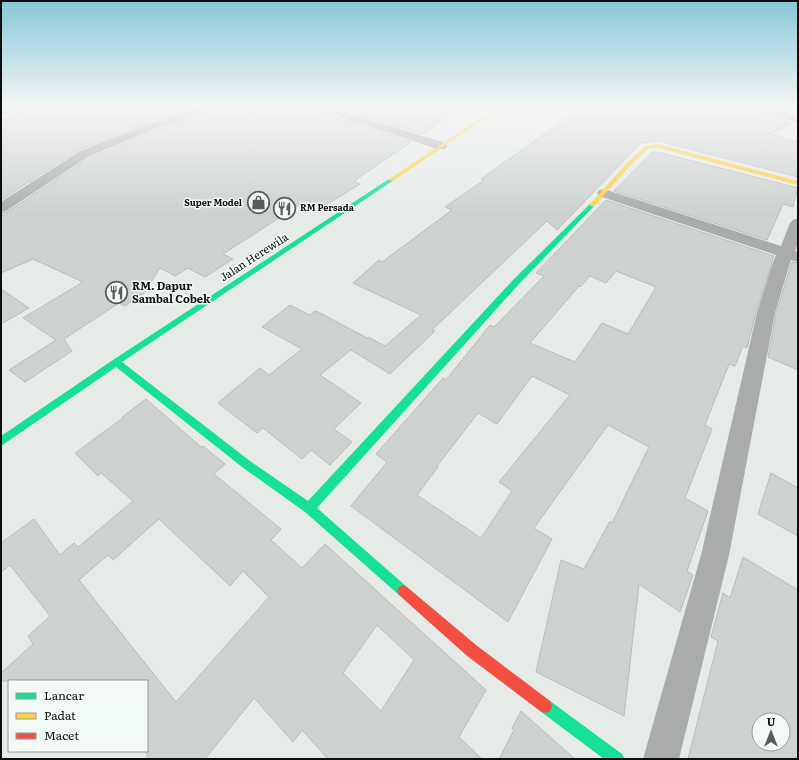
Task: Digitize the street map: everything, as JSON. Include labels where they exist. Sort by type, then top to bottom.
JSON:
[{"type":"street","points":[[1,208],[24,195],[84,154],[112,142]]},
{"type":"street","points":[[429,142],[440,146]]},
{"type":"street","name":"Jalan Herewila","points":[[1,442],[116,362],[322,227],[445,142]]},
{"type":"street","points":[[309,508],[517,281],[604,193],[628,165],[647,148],[656,146],[798,183]]},
{"type":"street","points":[[604,193],[792,255]]},
{"type":"street","points":[[661,759],[715,555],[766,313],[779,268],[792,255],[798,223]]},
{"type":"street","points":[[116,362],[246,464],[309,508],[471,650],[617,759]]},
{"type":"building","points":[[1,142],[98,142],[79,150],[1,200]]},
{"type":"building","points":[[126,142],[410,142],[354,181],[360,184],[323,207],[307,200],[223,254],[233,259],[205,277],[188,268],[175,276],[160,268],[144,293],[125,306],[119,303],[64,339],[72,351],[25,382],[9,370],[56,340],[23,318],[83,282],[33,259],[1,273],[1,213],[7,212],[89,158]]},
{"type":"building","points":[[532,142],[646,142],[641,143],[557,230],[547,221],[432,330],[435,331],[390,374],[351,350],[320,375],[361,403],[334,429],[352,442],[330,465],[311,450],[302,459],[263,428],[257,433],[218,403],[260,368],[269,375],[302,349],[262,327],[290,305],[310,315],[315,311],[322,314],[385,346],[421,315],[353,283],[379,260],[382,262],[452,210],[445,207],[484,180],[481,179]]},
{"type":"building","points":[[664,142],[798,142],[798,177]]},
{"type":"building","points":[[652,152],[658,152],[798,188],[793,207],[783,204],[767,240],[614,191]]},
{"type":"building","points":[[606,200],[774,256],[756,313],[747,348],[743,346],[735,366],[729,364],[705,425],[712,429],[685,498],[708,511],[687,571],[693,575],[680,612],[639,584],[624,716],[536,672],[561,560],[584,569],[610,521],[612,523],[649,447],[608,425],[534,528],[552,539],[508,622],[351,506],[387,462],[376,454],[443,378],[446,380],[490,325],[494,327],[544,276],[536,273]],"holes":[[[616,271],[656,287],[628,334],[602,323],[575,362],[530,343],[579,286],[580,287],[590,276],[606,283]],[[532,376],[570,395],[499,482],[512,491],[481,538],[417,495],[438,467],[437,466],[478,413],[497,424]]]},
{"type":"building","points":[[792,262],[798,263],[798,370],[768,357],[776,313]]},
{"type":"building","points":[[1,289],[29,308],[1,324]]},
{"type":"building","points":[[146,399],[201,447],[203,446],[225,464],[214,474],[281,529],[271,540],[302,568],[325,544],[486,690],[459,737],[482,759],[328,759],[302,730],[293,742],[254,698],[205,759],[147,759],[148,680],[1,681],[1,673],[33,644],[28,636],[50,616],[10,565],[1,572],[1,543],[34,519],[60,555],[74,543],[78,547],[133,501],[101,473],[98,476],[75,453],[123,418],[122,417]],"holes":[[[159,519],[230,586],[243,571],[269,597],[176,702],[79,580],[108,555],[113,560]],[[377,625],[414,660],[381,711],[343,673]]]},
{"type":"building","points":[[771,473],[798,488],[798,536],[758,514]]},
{"type":"building","points":[[743,557],[798,590],[798,759],[688,759],[718,641],[711,637],[723,593],[730,598]]},
{"type":"building","points":[[521,711],[575,759],[499,759],[514,730],[512,728]]},
{"type":"traffic: fast","points":[[1,442],[116,362],[391,180]]},
{"type":"traffic: fast","points":[[309,508],[517,281],[592,205]]},
{"type":"traffic: fast","points":[[116,362],[246,464],[309,508],[403,591]]},
{"type":"traffic: fast","points":[[545,706],[617,759]]},
{"type":"traffic: slow","points":[[391,180],[447,142]]},
{"type":"traffic: slow","points":[[592,205],[628,165],[647,147],[658,146],[798,183]]},
{"type":"traffic: jam","points":[[403,591],[471,650],[545,706]]},
{"type":"place","name":"Super Model","points":[[258,203]]},
{"type":"place","name":"RM Persada","points":[[284,208]]},
{"type":"place","name":"RM. Dapur Sambal Cobek","points":[[117,292]]}]
